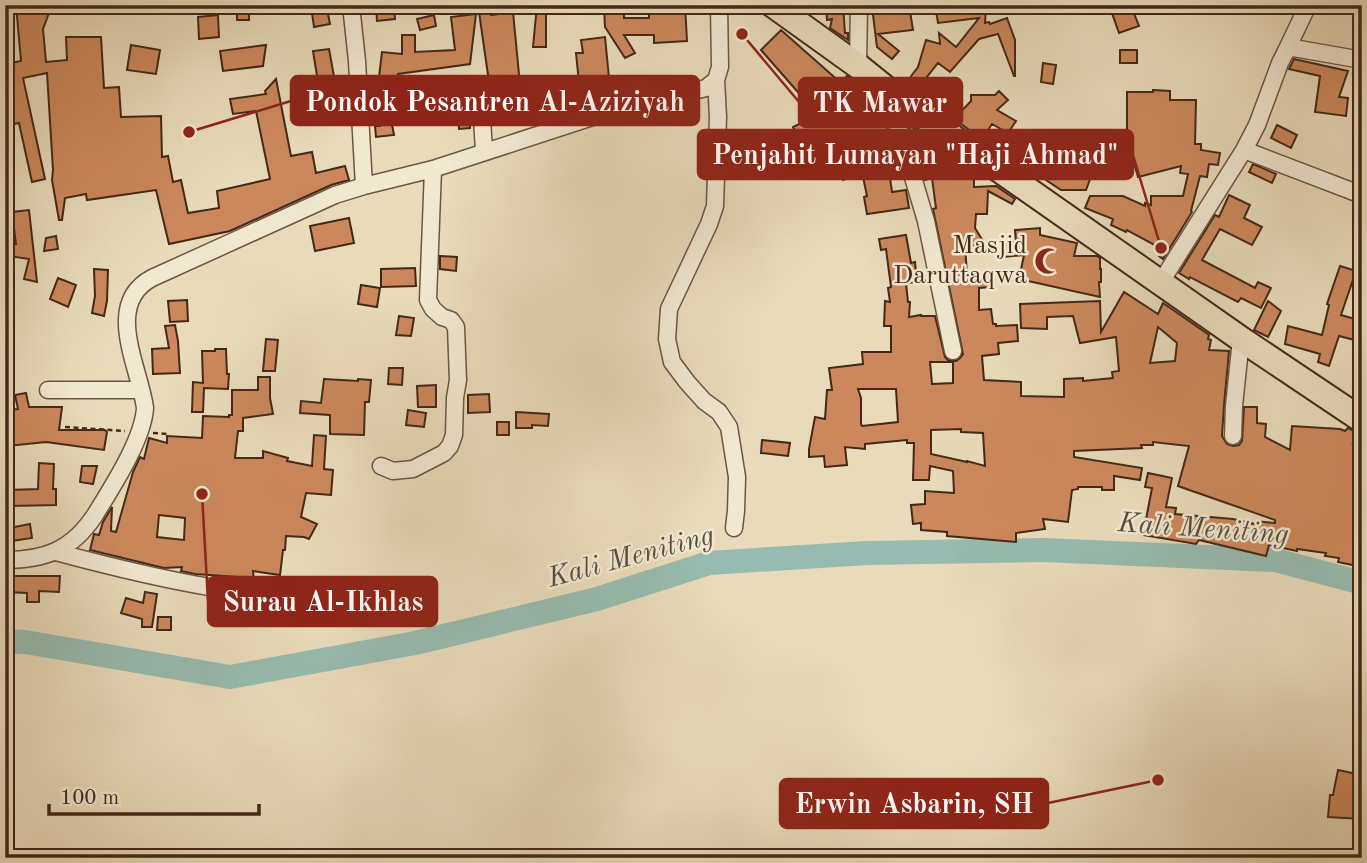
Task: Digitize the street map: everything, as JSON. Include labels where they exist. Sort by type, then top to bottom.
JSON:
[{"type":"main road","points":[[773,5],[887,90],[1241,339],[1362,420]]},
{"type":"street","points":[[351,5],[365,186]]},
{"type":"street","points":[[719,5],[721,63],[716,79],[718,117],[715,206],[669,309],[667,339],[673,362],[687,382],[704,401],[719,412],[729,427],[737,477],[734,527]]},
{"type":"street","points":[[858,66],[859,5]]},
{"type":"street","points":[[1161,282],[1244,150],[1280,63],[1308,5]]},
{"type":"street","points":[[1288,47],[1362,60]]},
{"type":"street","points":[[5,561],[35,558],[55,552],[74,540],[89,525],[140,432],[145,408],[131,354],[127,316],[129,303],[140,285],[335,195],[433,169],[608,112],[701,90],[716,79]]},
{"type":"street","points":[[484,152],[481,100],[486,85]]},
{"type":"street","points":[[887,90],[926,221],[953,351]]},
{"type":"street","points":[[1244,150],[1362,195]]},
{"type":"street","points":[[381,466],[393,471],[413,469],[444,453],[450,446],[455,431],[458,365],[456,327],[452,320],[442,317],[433,309],[428,300],[433,169]]},
{"type":"street","points":[[1233,436],[1241,339]]},
{"type":"street","points":[[48,390],[141,390]]},
{"type":"street","points":[[55,552],[179,581],[270,593]]},
{"type":"path","points":[[65,427],[167,434]]},
{"type":"building","points":[[16,5],[52,5],[43,29],[46,62],[67,60],[66,37],[101,37],[104,88],[119,87],[121,117],[161,116],[162,157],[168,156],[173,182],[181,180],[188,213],[219,208],[217,191],[270,179],[256,111],[233,114],[230,99],[266,94],[265,91],[276,79],[291,156],[312,152],[316,173],[345,166],[349,180],[331,185],[230,231],[169,244],[156,190],[87,200],[86,194],[65,198],[62,220],[59,220],[52,180],[47,73],[23,78],[45,179],[32,182],[19,123],[5,126],[5,100],[11,99],[5,64],[21,61]]},
{"type":"building","points":[[237,5],[249,5],[249,20],[237,20]]},
{"type":"building","points":[[376,5],[394,5],[395,19],[377,21]]},
{"type":"building","points":[[478,5],[490,5],[491,15],[513,12],[521,95],[535,95],[537,113],[500,119],[498,107],[506,106],[497,81],[488,75]]},
{"type":"building","points":[[537,5],[546,5],[546,47],[533,47]]},
{"type":"building","points":[[604,5],[624,5],[624,18],[649,18],[649,5],[685,5],[687,41],[654,43],[654,35],[624,35],[635,53],[625,58],[605,27]]},
{"type":"building","points":[[826,5],[843,5],[848,40],[830,28],[832,19],[827,20]]},
{"type":"building","points":[[909,5],[913,30],[878,34],[899,51],[892,59],[877,47],[872,7]]},
{"type":"building","points":[[935,5],[957,5],[958,10],[986,8],[985,23],[990,24],[1007,18],[1015,40],[1015,76],[998,34],[979,39],[950,72],[938,63],[915,92],[905,84],[918,67],[926,40],[940,44],[939,33],[956,47],[979,18],[938,23]]},
{"type":"building","points":[[1131,6],[1139,26],[1119,33],[1112,13]]},
{"type":"building","points":[[327,9],[330,24],[314,27],[312,13]]},
{"type":"building","points":[[476,14],[470,64],[398,74],[396,99],[444,80],[448,96],[378,112],[376,92],[370,91],[372,76],[379,77],[382,52],[402,54],[402,35],[415,35],[415,52],[455,50],[451,17]]},
{"type":"building","points":[[218,15],[219,37],[199,39],[198,17]]},
{"type":"building","points":[[434,15],[436,26],[420,30],[417,19]]},
{"type":"building","points":[[781,30],[841,83],[847,76],[881,106],[892,144],[882,145],[892,192],[906,190],[909,208],[867,214],[864,197],[867,196],[862,172],[843,180],[834,160],[809,165],[793,127],[818,115],[761,50]]},
{"type":"building","points":[[605,37],[609,78],[597,80],[600,102],[582,105],[576,53],[583,53],[581,40]]},
{"type":"building","points":[[131,45],[160,50],[156,74],[127,70]]},
{"type":"building","points":[[266,45],[263,66],[223,71],[220,51]]},
{"type":"building","points":[[329,49],[335,82],[335,104],[346,103],[347,118],[323,120],[321,95],[314,95],[314,82],[318,82],[313,51]]},
{"type":"building","points":[[1120,50],[1137,50],[1137,63],[1120,63]]},
{"type":"building","points":[[1294,59],[1348,71],[1339,97],[1348,98],[1346,116],[1315,112],[1320,76],[1289,69]]},
{"type":"building","points":[[1043,63],[1056,65],[1053,84],[1041,82]]},
{"type":"building","points":[[999,91],[1008,100],[997,110],[1016,121],[1008,133],[992,124],[982,139],[954,119],[971,101],[971,95],[995,95]]},
{"type":"building","points":[[1170,91],[1170,100],[1196,100],[1195,144],[1201,144],[1201,150],[1220,153],[1218,165],[1209,164],[1207,177],[1200,176],[1192,212],[1163,259],[1159,256],[1164,250],[1127,230],[1126,232],[1111,225],[1113,219],[1085,208],[1090,196],[1123,196],[1145,206],[1145,203],[1151,205],[1151,196],[1183,196],[1188,174],[1180,173],[1181,166],[1138,177],[1129,152],[1127,92]]},
{"type":"building","points":[[458,114],[470,114],[470,128],[459,129]]},
{"type":"building","points":[[379,119],[391,119],[394,135],[376,137],[375,126],[380,126]]},
{"type":"building","points":[[908,124],[925,136],[934,170],[970,167],[974,170],[974,187],[996,186],[1015,199],[1012,204],[988,191],[987,214],[976,214],[975,228],[986,246],[965,245],[967,275],[990,274],[991,287],[979,288],[979,310],[991,309],[993,324],[996,326],[1017,325],[1018,341],[998,343],[999,354],[982,356],[984,380],[1021,382],[1021,396],[1064,397],[1064,379],[1083,378],[1083,381],[1113,378],[1112,372],[1119,371],[1116,337],[1080,343],[1073,316],[1047,317],[1047,329],[1021,328],[1020,304],[1100,301],[1101,332],[1124,292],[1158,314],[1163,303],[1209,335],[1209,350],[1229,351],[1222,436],[1227,444],[1239,445],[1242,441],[1244,407],[1257,407],[1257,423],[1266,424],[1265,437],[1290,450],[1292,426],[1345,431],[1348,428],[1362,435],[1353,444],[1362,447],[1362,567],[1338,562],[1339,558],[1325,556],[1326,553],[1269,545],[1266,556],[1199,540],[1196,544],[1143,535],[1152,488],[1145,487],[1148,473],[1172,478],[1166,507],[1176,508],[1175,514],[1233,519],[1255,524],[1256,521],[1275,523],[1275,520],[1178,486],[1189,446],[1153,442],[1153,445],[1141,445],[1142,448],[1074,451],[1074,457],[1142,468],[1140,480],[1114,476],[1114,490],[1078,487],[1072,490],[1068,522],[1043,519],[1045,529],[1016,533],[1016,542],[947,536],[947,532],[921,530],[921,523],[913,524],[911,505],[925,504],[925,491],[954,493],[953,471],[930,466],[929,480],[913,480],[914,443],[907,443],[907,440],[865,444],[865,449],[845,447],[847,465],[825,467],[824,456],[809,457],[815,417],[825,419],[827,390],[832,390],[829,368],[863,364],[862,352],[891,352],[891,326],[884,326],[885,301],[890,302],[888,288],[891,287],[886,249],[881,250],[879,239],[906,235],[911,263],[915,262],[917,282],[906,283],[910,302],[909,317],[935,316],[945,357],[949,361],[956,361],[963,354],[933,209],[936,208],[932,178],[925,180]],"holes":[[[1158,327],[1177,343],[1175,361],[1150,363]],[[930,362],[953,362],[953,383],[932,384]],[[858,389],[896,389],[898,422],[862,426]],[[961,429],[961,432],[983,433],[985,466],[931,454],[931,430]]]},
{"type":"building","points":[[1277,125],[1297,135],[1291,148],[1271,138]]},
{"type":"building","points":[[1010,137],[1064,174],[1092,174],[1086,190],[1061,190],[1001,150]]},
{"type":"building","points":[[1253,164],[1276,174],[1272,183],[1249,172]]},
{"type":"building","points":[[1229,195],[1250,205],[1244,218],[1262,227],[1252,245],[1220,229],[1202,260],[1255,288],[1258,282],[1271,288],[1261,308],[1241,298],[1238,302],[1179,273],[1215,215],[1219,217]]},
{"type":"building","points":[[29,210],[37,282],[24,279],[29,259],[9,256],[11,244],[16,244],[12,212]]},
{"type":"building","points":[[349,218],[354,243],[315,251],[310,226]]},
{"type":"building","points":[[1040,228],[1040,235],[1077,243],[1074,256],[1100,258],[1100,297],[1019,279],[1024,255],[1003,257],[1002,243],[1016,242],[1015,230]]},
{"type":"building","points":[[56,236],[58,249],[44,251],[46,238]]},
{"type":"building","points":[[440,256],[457,257],[456,271],[440,269]]},
{"type":"building","points":[[1340,266],[1356,271],[1341,315],[1362,321],[1362,342],[1339,336],[1329,366],[1318,362],[1320,354],[1285,344],[1288,326],[1322,335],[1329,305],[1327,304]]},
{"type":"building","points":[[415,268],[416,286],[381,287],[381,269]]},
{"type":"building","points":[[94,269],[108,270],[104,316],[92,313],[95,296]]},
{"type":"building","points":[[58,278],[76,285],[68,307],[50,299]]},
{"type":"building","points":[[361,285],[380,288],[377,307],[358,304]]},
{"type":"building","points":[[187,300],[188,321],[170,322],[168,301]]},
{"type":"building","points":[[1268,301],[1281,311],[1268,337],[1254,330]]},
{"type":"building","points":[[399,316],[414,318],[411,336],[396,335]]},
{"type":"building","points":[[175,325],[180,373],[153,374],[152,349],[169,348],[165,326]]},
{"type":"building","points":[[266,339],[278,340],[275,371],[263,371]]},
{"type":"building","points":[[226,349],[228,389],[204,388],[203,412],[192,412],[193,382],[203,383],[202,351]]},
{"type":"building","points":[[389,368],[403,368],[402,385],[388,384]]},
{"type":"building","points":[[258,377],[270,377],[273,414],[243,418],[243,431],[238,431],[235,458],[263,458],[263,451],[288,458],[287,461],[312,466],[314,435],[326,436],[324,469],[333,470],[331,495],[306,493],[301,517],[317,524],[309,539],[286,536],[280,575],[253,571],[254,581],[238,580],[238,577],[181,571],[182,567],[164,568],[90,550],[94,534],[99,535],[112,507],[111,531],[116,532],[133,472],[140,457],[144,459],[149,438],[167,443],[167,436],[202,438],[203,416],[232,415],[232,390],[258,390]],"holes":[[[159,515],[185,518],[184,540],[157,537]]]},
{"type":"building","points":[[324,379],[371,380],[369,402],[365,402],[364,435],[330,434],[330,415],[300,413],[301,401],[321,403]]},
{"type":"building","points":[[436,385],[436,407],[418,407],[417,386]]},
{"type":"building","points":[[26,393],[29,407],[62,407],[59,430],[105,430],[104,450],[46,442],[8,446],[10,426],[5,426],[5,410],[18,409],[15,395]]},
{"type":"building","points":[[489,394],[490,412],[468,413],[468,395]]},
{"type":"building","points":[[408,410],[426,413],[424,427],[406,425]]},
{"type":"building","points":[[516,412],[549,414],[548,426],[516,428]]},
{"type":"building","points":[[497,422],[509,422],[509,435],[497,435]]},
{"type":"building","points":[[762,440],[790,443],[788,456],[761,453]]},
{"type":"building","points":[[39,463],[54,464],[53,489],[56,489],[56,505],[10,506],[9,490],[38,489]]},
{"type":"building","points":[[82,466],[97,466],[93,484],[80,482]]},
{"type":"building","points":[[30,524],[32,538],[11,541],[9,528]]},
{"type":"building","points":[[5,576],[60,576],[59,592],[39,591],[39,602],[27,602],[27,593],[5,592]]},
{"type":"building","points":[[145,592],[157,594],[152,627],[142,627],[142,619],[121,613],[126,598],[143,603]]},
{"type":"building","points":[[158,617],[171,617],[171,630],[157,630]]},
{"type":"building","points":[[1338,770],[1362,775],[1362,819],[1328,817],[1330,795],[1333,795]]},
{"type":"waterway","name":"Kali Meniting","points":[[5,641],[25,642],[230,677],[415,643],[597,599],[709,563],[867,553],[1044,550],[1275,560],[1362,583]]},
{"type":"place","name":"TK Mawar","points":[[742,34]]},
{"type":"place","name":"Pondok Pesantren Al-Aziziyah","points":[[189,132]]},
{"type":"place","name":"Penjahit Lumayan \"Haji Ahmad\"","points":[[1161,248]]},
{"type":"place","name":"Masjid Daruttaqwa","points":[[1048,261]]},
{"type":"place","name":"Surau Al-Ikhlas","points":[[202,494]]},
{"type":"place","name":"Erwin Asbarin, SH","points":[[1158,780]]}]
